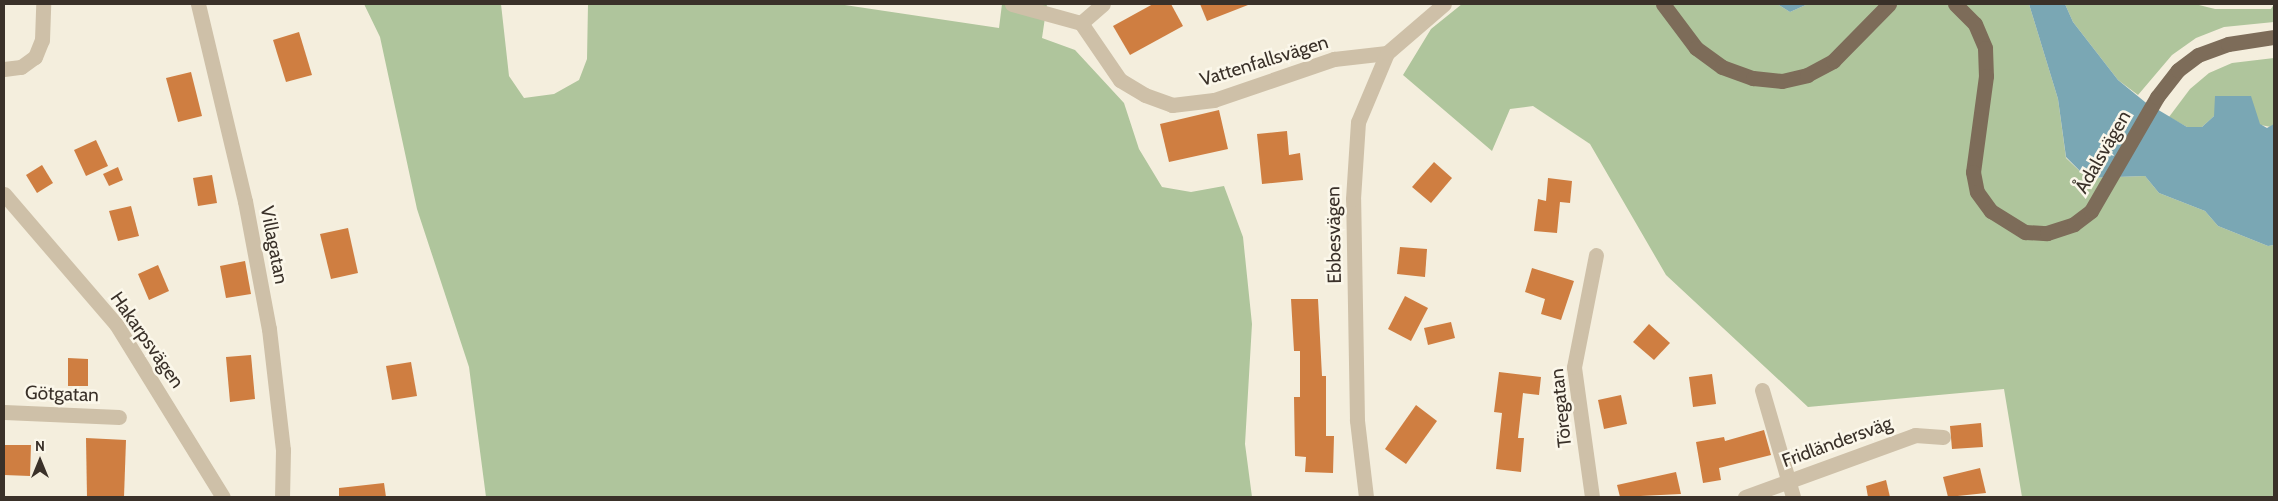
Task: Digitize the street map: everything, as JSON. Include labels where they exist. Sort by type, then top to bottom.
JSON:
[{"type":"main road","points":[[1663,4],[1696,48],[1722,67],[1754,78],[1782,81],[1807,76],[1833,61],[1889,4]]},
{"type":"main road","name":"Ådalsvägen","points":[[1955,4],[1975,24],[1985,48],[1986,76],[1973,172],[1977,192],[1991,211],[2025,232],[2047,233],[2074,224],[2092,211],[2103,196],[2157,97],[2178,70],[2198,55],[2228,44],[2274,37]]},
{"type":"street","points":[[4,69],[21,67],[35,57],[42,40],[43,4]]},
{"type":"street","name":"Villagatan","points":[[198,4],[245,201],[269,329],[283,450],[282,497]]},
{"type":"street","points":[[1012,4],[1081,23],[1103,4]]},
{"type":"street","name":"Ebbesvägen","points":[[1366,497],[1357,420],[1354,152],[1358,122],[1387,53],[1444,4]]},
{"type":"street","name":"Vattenfallsvägen","points":[[1081,23],[1120,80],[1145,95],[1172,106],[1214,100],[1334,59],[1387,53]]},
{"type":"street","name":"Hakarpsvägen","points":[[4,194],[116,324],[223,497]]},
{"type":"street","name":"Töregatan","points":[[1592,497],[1574,367],[1596,255]]},
{"type":"street","points":[[1762,390],[1793,497]]},
{"type":"street","name":"Götgatan","points":[[4,412],[119,417]]},
{"type":"street","name":"Fridländersväg","points":[[1745,497],[1915,435],[1943,437]]},
{"type":"green space","points":[[364,4],[501,4],[509,76],[524,98],[554,94],[579,80],[587,59],[588,4],[838,4],[999,28],[1002,4],[1047,4],[1042,38],[1075,50],[1124,103],[1139,149],[1162,187],[1191,192],[1224,186],[1243,237],[1252,324],[1245,444],[1252,497],[486,497],[469,367],[417,209],[380,37]]},
{"type":"green space","points":[[1462,4],[1777,4],[1790,12],[1808,4],[2029,4],[2058,99],[2066,158],[2087,178],[2145,176],[2159,193],[2205,211],[2218,226],[2268,246],[2274,245],[2274,497],[2022,497],[2004,389],[1808,407],[1666,275],[1590,144],[1533,106],[1510,109],[1492,151],[1403,75],[1431,29]]},
{"type":"green space","points":[[2065,4],[2195,4],[2215,9],[2271,9],[2274,4],[2274,22],[2224,27],[2196,38],[2172,55],[2138,95],[2118,80],[2073,22]]},
{"type":"green space","points":[[2274,58],[2274,124],[2271,127],[2214,116],[2202,127],[2187,127],[2169,117],[2190,89],[2209,73],[2232,63]]},
{"type":"water","points":[[1777,4],[1808,4],[1790,12]]},
{"type":"water","points":[[2029,4],[2065,4],[2073,22],[2118,80],[2145,102],[2187,127],[2202,127],[2214,116],[2215,96],[2251,96],[2260,124],[2267,128],[2274,124],[2274,245],[2268,246],[2218,226],[2205,211],[2159,193],[2145,176],[2087,178],[2066,157],[2058,99]]},
{"type":"building","points":[[1153,4],[1171,4],[1183,26],[1130,55],[1113,26]]},
{"type":"building","points":[[1200,4],[1248,4],[1248,5],[1207,21]]},
{"type":"building","points":[[299,32],[312,75],[286,82],[273,40]]},
{"type":"building","points":[[191,72],[202,116],[178,122],[166,78]]},
{"type":"building","points":[[1219,110],[1228,149],[1169,162],[1160,124]]},
{"type":"building","points":[[1287,131],[1289,155],[1300,153],[1303,180],[1262,184],[1257,134]]},
{"type":"building","points":[[96,140],[108,166],[86,176],[74,150]]},
{"type":"building","points":[[1434,162],[1452,178],[1431,203],[1412,187]]},
{"type":"building","points":[[42,165],[53,183],[37,193],[26,175]]},
{"type":"building","points":[[118,167],[123,180],[109,186],[103,174]]},
{"type":"building","points":[[212,175],[217,203],[198,206],[193,178]]},
{"type":"building","points":[[1548,178],[1572,181],[1570,203],[1560,202],[1557,233],[1534,231],[1538,199],[1546,201]]},
{"type":"building","points":[[131,206],[139,236],[118,241],[109,211]]},
{"type":"building","points":[[348,228],[358,273],[331,279],[320,234]]},
{"type":"building","points":[[1400,247],[1427,249],[1425,277],[1397,274]]},
{"type":"building","points":[[245,261],[251,294],[226,298],[220,266]]},
{"type":"building","points":[[158,265],[169,291],[149,300],[138,274]]},
{"type":"building","points":[[1532,268],[1574,281],[1561,320],[1541,314],[1545,299],[1525,292]]},
{"type":"building","points":[[1405,296],[1428,308],[1411,341],[1388,329]]},
{"type":"building","points":[[1291,299],[1318,299],[1322,376],[1326,376],[1326,436],[1334,436],[1333,473],[1305,472],[1306,457],[1295,456],[1294,397],[1300,397],[1300,351],[1294,351]]},
{"type":"building","points":[[1451,322],[1455,338],[1428,345],[1424,328]]},
{"type":"building","points":[[1649,324],[1670,343],[1654,360],[1633,342]]},
{"type":"building","points":[[251,355],[255,399],[230,402],[226,357]]},
{"type":"building","points":[[68,358],[88,359],[88,386],[68,386]]},
{"type":"building","points":[[411,362],[417,396],[392,400],[386,366]]},
{"type":"building","points":[[1499,372],[1541,377],[1539,395],[1523,393],[1518,438],[1524,438],[1521,472],[1496,469],[1502,413],[1494,412]]},
{"type":"building","points":[[1712,374],[1716,404],[1693,407],[1689,377]]},
{"type":"building","points":[[1621,395],[1627,424],[1604,429],[1598,400]]},
{"type":"building","points":[[1416,405],[1437,421],[1406,464],[1385,449]]},
{"type":"building","points":[[1981,423],[1983,447],[1952,449],[1950,426]]},
{"type":"building","points":[[1764,430],[1771,455],[1719,468],[1721,480],[1703,483],[1696,442],[1724,437],[1725,441]]},
{"type":"building","points":[[86,438],[126,440],[124,497],[87,497]]},
{"type":"building","points":[[4,445],[31,445],[30,476],[4,475]]},
{"type":"building","points":[[1980,468],[1986,493],[1948,497],[1943,477]]},
{"type":"building","points":[[1676,472],[1681,494],[1620,497],[1617,485]]},
{"type":"building","points":[[1886,480],[1890,497],[1868,497],[1866,486]]},
{"type":"building","points":[[384,483],[386,497],[339,497],[339,488]]}]
